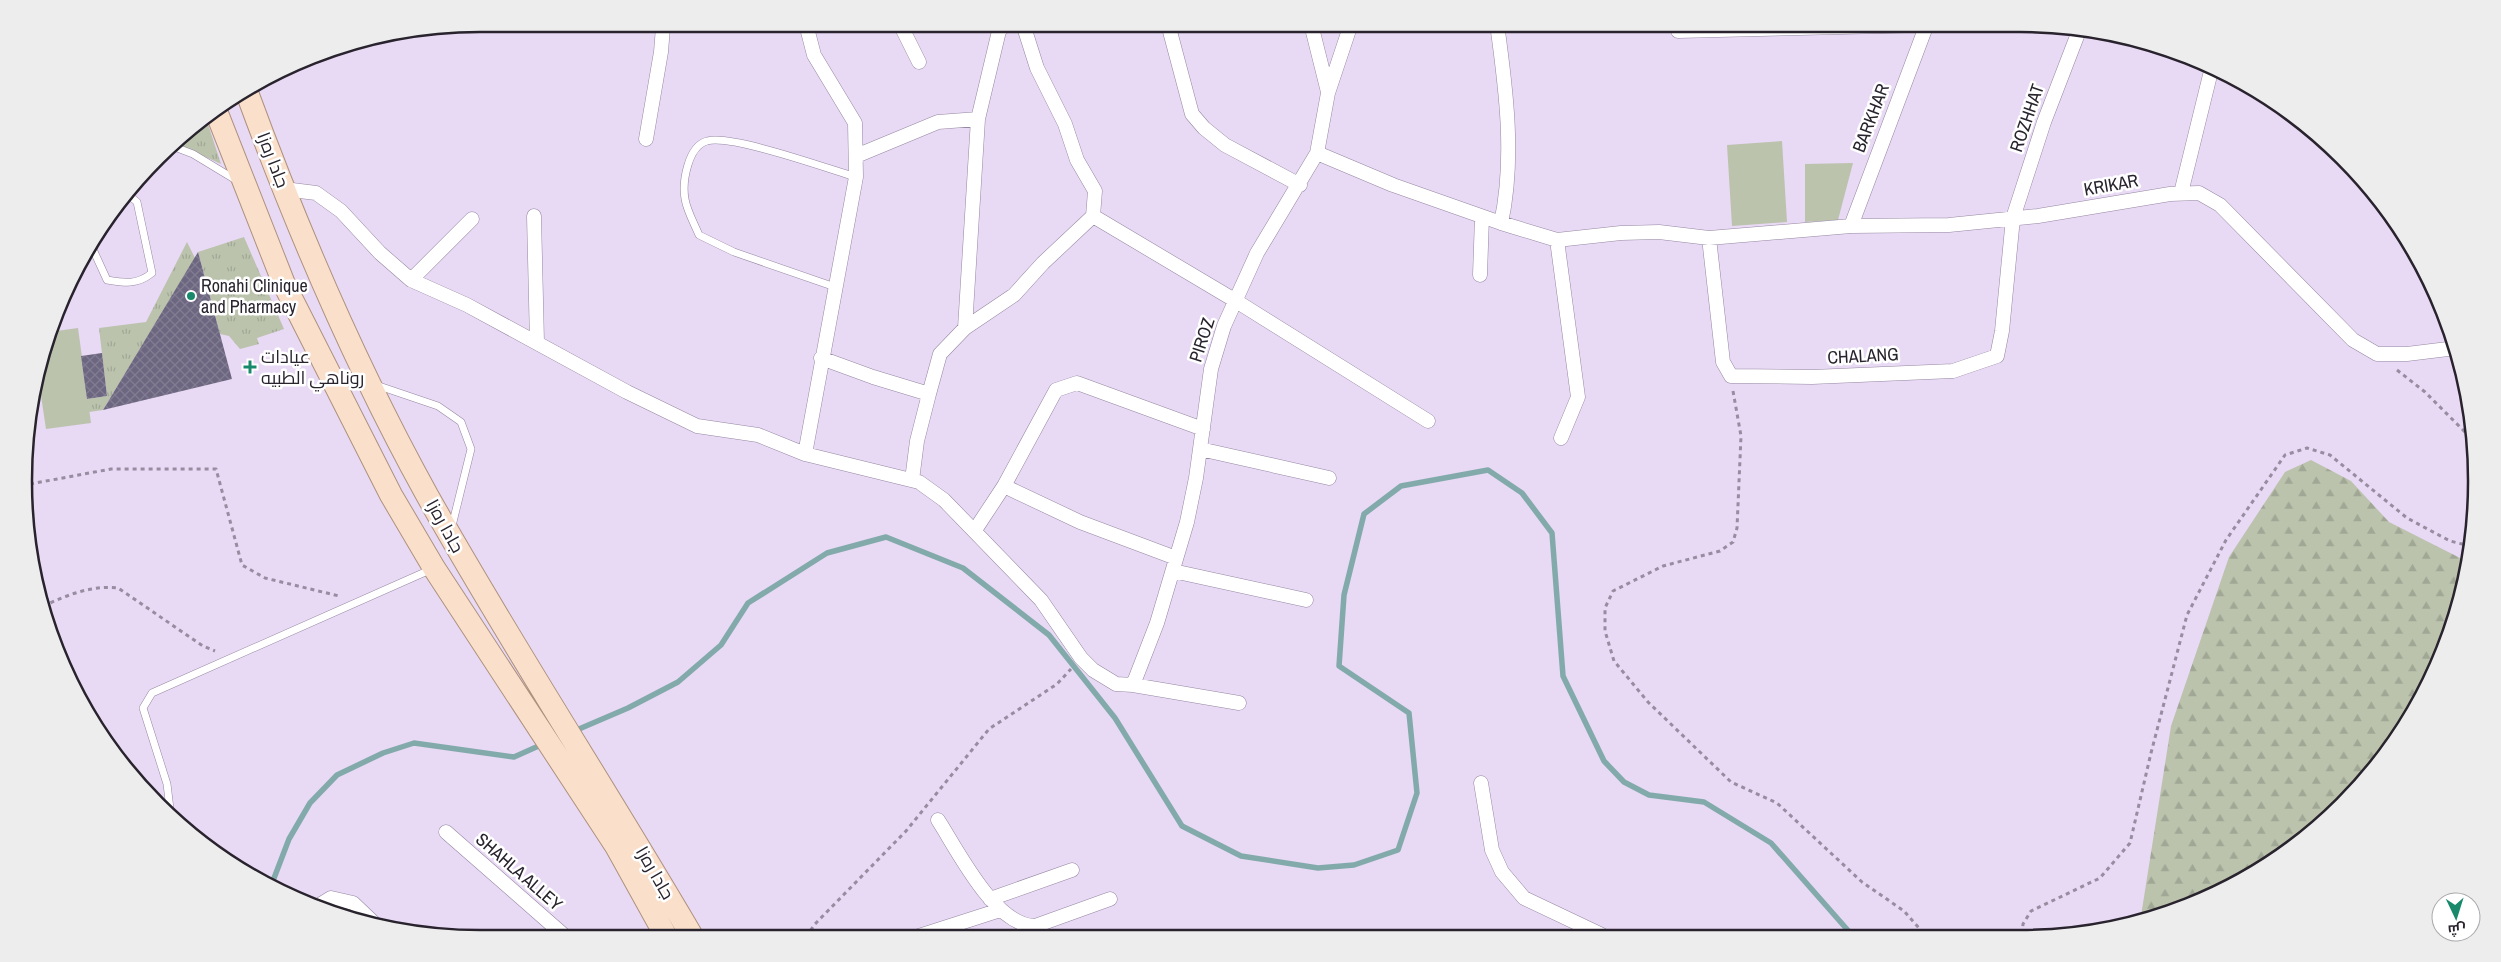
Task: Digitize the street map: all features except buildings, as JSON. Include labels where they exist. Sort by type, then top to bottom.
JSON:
[{"type":"main road","name":"جادا ره‌زا","points":[[249,98],[326,290],[369,383],[450,534],[522,656],[625,842],[664,930]]},
{"type":"main road","name":"جادا ره‌زا","points":[[219,117],[284,284],[391,495],[434,568],[500,666],[687,930]]},
{"type":"street","points":[[646,139],[663,32]]},
{"type":"street","points":[[805,454],[821,358],[856,177],[855,123],[814,55],[808,32]]},
{"type":"street","points":[[904,32],[919,62]]},
{"type":"street","points":[[965,328],[978,119],[999,32]]},
{"type":"street","points":[[912,480],[917,441],[940,354],[965,328],[1014,295],[1043,263],[1093,216],[1095,191],[1078,160],[1065,124],[1037,68],[1026,32]]},
{"type":"street","points":[[1170,32],[1192,114],[1225,145],[1300,185]]},
{"type":"street","points":[[1313,32],[1328,93]]},
{"type":"street","name":"PIROZ","points":[[1133,685],[1157,623],[1187,522],[1200,449],[1211,369],[1224,326],[1257,253],[1300,185],[1317,153],[1328,93],[1348,32]]},
{"type":"street","points":[[1498,32],[1503,71],[1508,159],[1507,196],[1501,223]]},
{"type":"street","name":"BARKHAR","points":[[1851,226],[1923,32]]},
{"type":"street","name":"ROZHHAT","points":[[2013,218],[2044,122],[2078,36]]},
{"type":"street","points":[[2180,193],[2210,75]]},
{"type":"street","points":[[856,156],[938,122],[978,119]]},
{"type":"street","points":[[1317,153],[1393,185],[1482,217],[1557,240],[1578,397],[1561,438]]},
{"type":"street","points":[[284,189],[316,193],[341,211],[380,253],[411,280],[467,304],[627,392],[697,426],[758,436],[805,454],[919,482],[944,500],[1041,600],[1082,658],[1093,670],[1116,684],[1133,685],[1240,703]]},
{"type":"street","name":"KRIKAR","points":[[1557,240],[1659,232],[1709,238],[1851,226],[1949,225],[2038,216],[2180,193],[2199,193],[2220,205],[2353,340],[2377,354]]},
{"type":"street","points":[[534,216],[537,342]]},
{"type":"street","points":[[1093,216],[1236,301],[1428,420]]},
{"type":"street","points":[[1480,275],[1482,217]]},
{"type":"street","name":"CHALANG","points":[[1731,376],[1812,377],[1953,371],[1997,356],[2002,331],[2013,218]]},
{"type":"street","points":[[411,280],[472,219]]},
{"type":"street","points":[[1709,238],[1723,362],[1731,376]]},
{"type":"street","points":[[2377,354],[2407,354],[2448,349]]},
{"type":"street","points":[[821,358],[872,377],[929,394]]},
{"type":"street","points":[[975,530],[1004,486],[1056,390],[1077,383],[1203,428]]},
{"type":"street","points":[[1200,449],[1330,478]]},
{"type":"street","points":[[1004,486],[1174,564],[1306,600]]},
{"type":"street","points":[[1481,783],[1492,850],[1502,872],[1524,898],[1590,930]]},
{"type":"street","points":[[938,820],[990,899],[1000,910],[1024,926],[1035,926],[1110,898]]},
{"type":"street","name":"SHAHLA ALLEY","points":[[446,832],[558,930]]},
{"type":"street","points":[[990,899],[1072,870]]},
{"type":"street","points":[[325,901],[331,898],[353,903],[364,914]]},
{"type":"street","points":[[938,930],[1000,910]]},
{"type":"lane","points":[[835,286],[734,252],[699,235],[685,199],[685,178],[695,149],[706,141],[728,140],[856,177]]},
{"type":"lane","points":[[179,149],[201,159],[247,187]]},
{"type":"lane","points":[[95,254],[107,280],[130,283],[144,280],[152,273],[138,202],[133,198]]},
{"type":"lane","points":[[369,383],[438,406],[461,422],[470,449],[450,534]]},
{"type":"lane","points":[[169,803],[166,784],[143,708],[152,694],[434,568]]},
{"type":"path","points":[[2377,354],[2425,392],[2466,433]]},
{"type":"path","points":[[1731,376],[1741,436],[1737,528],[1733,542],[1720,551],[1663,566],[1612,591],[1605,608],[1605,631],[1614,662],[1648,702],[1731,782],[1776,804],[1862,882],[1904,911],[1921,930]]},
{"type":"path","points":[[2022,930],[2023,924],[2031,910],[2100,878],[2130,843],[2187,615],[2226,540],[2285,455],[2307,448],[2330,455],[2407,518],[2450,541],[2464,545]]},
{"type":"path","points":[[32,484],[111,469],[216,469],[242,565],[265,578],[329,592],[356,603]]},
{"type":"path","points":[[50,603],[84,590],[101,586],[118,588],[203,646],[232,658]]},
{"type":"path","points":[[811,930],[906,831],[988,728],[1057,684],[1076,663]]},
{"type":"green space","points":[[208,125],[221,164],[182,146]]},
{"type":"green space","points":[[1782,141],[1787,222],[1732,226],[1727,145]]},
{"type":"green space","points":[[1853,163],[1838,220],[1805,222],[1805,164]]},
{"type":"green space","points":[[244,237],[284,329],[257,338],[259,344],[240,349],[229,336],[220,334],[198,252]]},
{"type":"green space","points":[[187,242],[195,258],[103,410],[89,412],[87,399],[107,396],[99,328],[146,322]]},
{"type":"green space","points":[[78,328],[91,423],[46,429],[41,395],[58,331]]},
{"type":"green space","points":[[2311,460],[2351,481],[2389,522],[2462,559],[2445,625],[2422,679],[2393,730],[2357,777],[2316,818],[2269,854],[2244,869],[2192,895],[2142,912],[2171,726],[2229,557],[2285,472]]},
{"type":"waterway","points":[[572,732],[628,708],[678,682],[721,645],[748,603],[827,553],[886,537],[963,568],[1049,635],[1115,718],[1182,826],[1241,856],[1318,868],[1354,865],[1398,850],[1417,793],[1409,713],[1339,666],[1344,595],[1364,514],[1401,486],[1488,470],[1522,493],[1552,533],[1563,676],[1604,761],[1624,782],[1649,795],[1704,802],[1771,843],[1848,930]]},
{"type":"waterway","points":[[274,878],[289,839],[310,803],[337,775],[383,753],[414,743],[514,757],[543,744]]},
{"type":"place","name":"Ronahi Clinique and Pharmacy","points":[[191,296]]},
{"type":"place","name":"عيادات روناهي الطبيه","points":[[250,367]]}]
